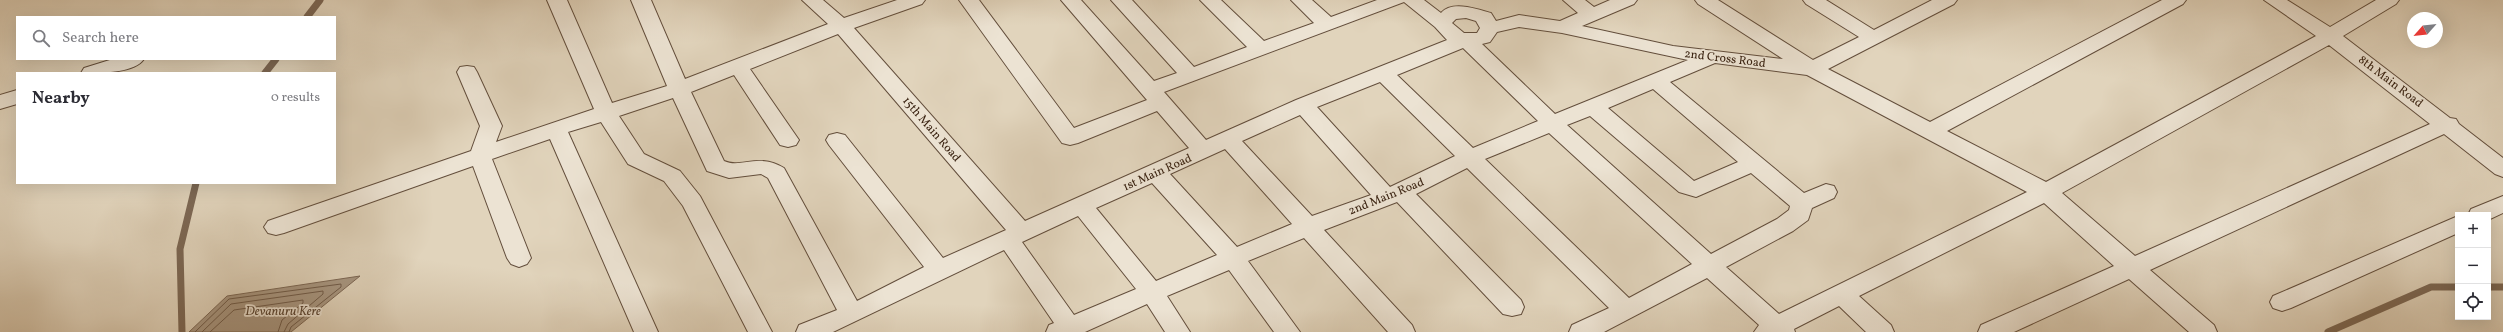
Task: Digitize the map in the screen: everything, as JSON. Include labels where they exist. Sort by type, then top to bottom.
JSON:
[{"type":"street","points":[[557,0],[606,113],[636,159],[672,176],[692,202],[760,332]]},
{"type":"street","points":[[641,0],[678,89],[715,166],[725,171],[764,166],[776,173],[852,314]]},
{"type":"street","name":"15th Main Road","points":[[812,0],[841,26],[1015,236],[1067,330]]},
{"type":"street","points":[[276,227],[556,129],[739,68],[841,26],[915,0]]},
{"type":"street","points":[[969,0],[1070,138],[1156,96],[1190,75],[1395,0]]},
{"type":"street","points":[[1071,0],[1203,150]]},
{"type":"street","points":[[1121,0],[1190,75]]},
{"type":"street","points":[[1210,0],[1260,49]]},
{"type":"street","points":[[1301,0],[1328,25]]},
{"type":"street","points":[[1412,0],[1442,23],[1449,35],[1466,40],[1552,123],[1710,265],[1775,330],[1841,294],[2046,192],[2330,36],[2389,0]]},
{"type":"street","points":[[1573,0],[1592,14]]},
{"type":"street","points":[[1562,27],[1627,0]]},
{"type":"street","points":[[1705,0],[1812,69],[2046,192],[2205,332]]},
{"type":"street","points":[[1813,0],[1872,37]]},
{"type":"street","points":[[1930,131],[2176,0]]},
{"type":"street","name":"8th Main Road","points":[[2274,0],[2330,36],[2448,124],[2503,169]]},
{"type":"street","points":[[1812,69],[1939,1]]},
{"type":"street","points":[[1442,23],[1450,14],[1467,12],[1484,17],[1490,28]]},
{"type":"street","name":"2nd Cross Road","points":[[1490,28],[1519,20],[1562,27],[1673,52],[1812,69]]},
{"type":"street","name":"1st Main Road","points":[[808,332],[852,314],[939,270],[1303,105],[1384,74],[1466,40],[1483,38],[1490,28]]},
{"type":"street","name":"2nd Main Road","points":[[1067,330],[1152,292],[1307,227],[1393,194],[1471,157],[1713,57]]},
{"type":"street","points":[[94,72],[131,60]]},
{"type":"street","points":[[739,68],[788,140]]},
{"type":"street","points":[[467,72],[491,126],[480,156],[519,258]]},
{"type":"street","points":[[1384,74],[1627,310]]},
{"type":"street","points":[[1655,80],[1802,204]]},
{"type":"street","points":[[0,102],[16,97]]},
{"type":"street","points":[[1303,105],[1393,194],[1512,307]]},
{"type":"street","points":[[1592,106],[1687,187],[1696,189],[1754,163]]},
{"type":"street","points":[[1990,332],[2448,124]]},
{"type":"street","points":[[556,129],[646,332]]},
{"type":"street","points":[[1228,139],[1403,332]]},
{"type":"street","points":[[836,140],[939,270]]},
{"type":"street","points":[[1155,172],[1233,258],[1288,332]]},
{"type":"street","points":[[1802,204],[1826,192]]},
{"type":"street","points":[[1581,332],[1627,310],[1793,220],[1800,214],[1802,204]]},
{"type":"street","points":[[2486,212],[2503,204]]},
{"type":"street","points":[[1082,206],[1152,292],[1178,332]]},
{"type":"street","points":[[2282,302],[2455,225]]},
{"type":"street","points":[[1841,294],[1882,332]]},
{"type":"water","name":"Devanuru Kere","points":[[360,276],[291,332],[189,332],[227,296]]},
{"type":"waterway","points":[[308,16],[320,0]]},
{"type":"waterway","points":[[266,72],[275,60]]},
{"type":"waterway","points":[[182,332],[180,249],[196,184]]},
{"type":"waterway","points":[[2328,332],[2431,287],[2455,287]]},
{"type":"waterway","points":[[2491,287],[2503,287]]}]
